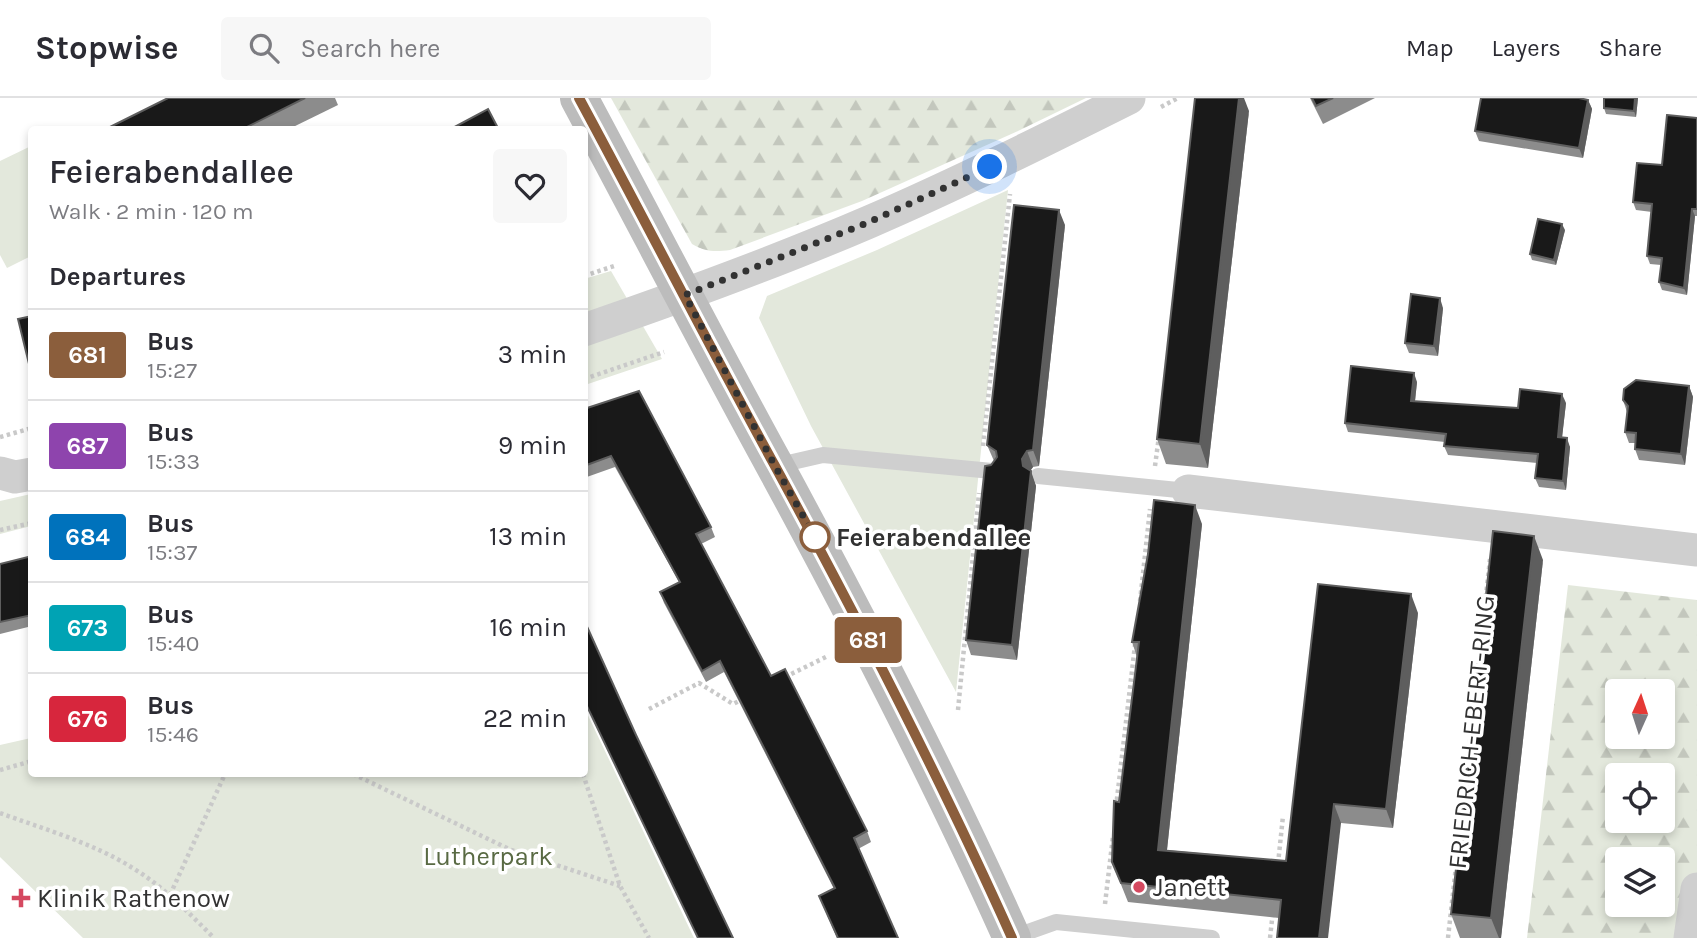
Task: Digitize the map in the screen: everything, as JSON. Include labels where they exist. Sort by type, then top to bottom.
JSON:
[{"type":"main road","points":[[579,98],[815,537],[902,706],[967,837],[1011,938]]},
{"type":"street","points":[[588,329],[685,295],[867,223],[990,167],[1129,98]]},
{"type":"street","points":[[0,473],[15,477],[28,475]]},
{"type":"street","points":[[1188,491],[1697,550]]},
{"type":"street","points":[[1690,938],[1697,889]]},
{"type":"lane","points":[[775,466],[823,455],[992,471]]},
{"type":"lane","points":[[1038,476],[1188,491]]},
{"type":"lane","points":[[1011,938],[1056,922],[1212,938]]},
{"type":"path","points":[[588,275],[614,266]]},
{"type":"path","points":[[588,378],[664,352]]},
{"type":"path","points":[[0,437],[28,429]]},
{"type":"path","points":[[0,530],[28,524]]},
{"type":"path","name":"FRIEDRICH-EBERT-RING","points":[[1448,938],[1494,527]]},
{"type":"path","points":[[774,683],[828,656]]},
{"type":"path","points":[[649,709],[699,683],[733,704],[754,693]]},
{"type":"path","points":[[0,770],[28,762]]},
{"type":"path","points":[[170,895],[224,777]]},
{"type":"path","points":[[359,777],[511,850],[620,886]]},
{"type":"path","points":[[584,777],[620,886],[649,938]]},
{"type":"path","points":[[0,813],[68,838],[130,866],[170,895],[214,938]]},
{"type":"path","points":[[1278,870],[1283,816]]},
{"type":"path","points":[[1270,938],[1275,897]]},
{"type":"green space","points":[[611,98],[1086,98],[862,201],[730,250],[715,251],[701,249],[692,244]]},
{"type":"green space","points":[[28,147],[28,258],[7,268],[0,255],[0,161]]},
{"type":"green space","points":[[1008,190],[956,692],[811,426],[759,318],[767,296],[877,250]]},
{"type":"green space","points":[[611,271],[662,359],[588,384],[588,278]]},
{"type":"green space","points":[[28,495],[28,527],[0,534],[0,501]]},
{"type":"green space","points":[[1568,585],[1697,600],[1697,938],[1527,938]]},
{"type":"green space","name":"Lutherpark","points":[[588,715],[694,938],[83,938],[0,857],[0,745],[28,739],[28,777],[588,777]]},
{"type":"building","points":[[168,98],[305,98],[249,126],[112,126]]},
{"type":"building","points":[[1195,98],[1239,98],[1200,444],[1157,439]]},
{"type":"building","points":[[1312,98],[1333,98],[1316,106]]},
{"type":"building","points":[[1481,98],[1588,100],[1579,148],[1475,131]]},
{"type":"building","points":[[1604,98],[1635,98],[1634,111],[1604,108]]},
{"type":"building","points":[[488,109],[497,126],[456,126]]},
{"type":"building","points":[[1667,115],[1697,118],[1697,209],[1692,209],[1684,288],[1659,282],[1662,258],[1647,256],[1652,204],[1633,202],[1637,163],[1662,165]]},
{"type":"building","points":[[1014,205],[1059,210],[1033,450],[1027,451],[1022,459],[1023,466],[1031,471],[1012,645],[966,640],[985,466],[991,465],[997,457],[996,451],[987,445]]},
{"type":"building","points":[[1538,219],[1562,224],[1554,260],[1530,254]]},
{"type":"building","points":[[1411,294],[1440,298],[1434,346],[1405,343]]},
{"type":"building","points":[[28,317],[28,360],[18,319]]},
{"type":"building","points":[[1351,366],[1414,373],[1411,401],[1518,408],[1520,389],[1562,394],[1558,437],[1567,438],[1563,481],[1535,478],[1538,454],[1444,446],[1446,434],[1345,423]]},
{"type":"building","points":[[1636,380],[1689,386],[1681,454],[1635,449],[1636,433],[1625,432],[1628,406],[1623,400],[1624,389]]},
{"type":"building","points":[[639,391],[711,527],[696,534],[771,676],[785,669],[867,831],[854,838],[898,938],[838,938],[819,896],[835,888],[720,661],[702,671],[660,592],[680,582],[611,456],[588,465],[588,408]]},
{"type":"building","points":[[1154,500],[1195,505],[1158,850],[1286,861],[1318,584],[1411,594],[1386,809],[1334,804],[1319,938],[1277,938],[1281,900],[1121,883],[1112,862],[1114,801],[1119,802],[1139,642],[1132,642],[1148,554]]},
{"type":"building","points":[[1493,531],[1534,536],[1491,918],[1451,914]]},
{"type":"building","points":[[28,557],[28,616],[0,622],[0,564]]},
{"type":"building","points":[[588,629],[733,938],[698,938],[588,708]]},
{"type":"bus line","name":"681","points":[[579,98],[815,537],[967,837],[1012,938]]},
{"type":"place","name":"Feierabendallee","points":[[815,537]]},
{"type":"place","name":"Janett","points":[[1139,887]]},
{"type":"place","name":"Klinik Rathenow","points":[[21,898]]},
{"type":"route","points":[[815,537],[685,295],[867,223],[990,167]]}]
